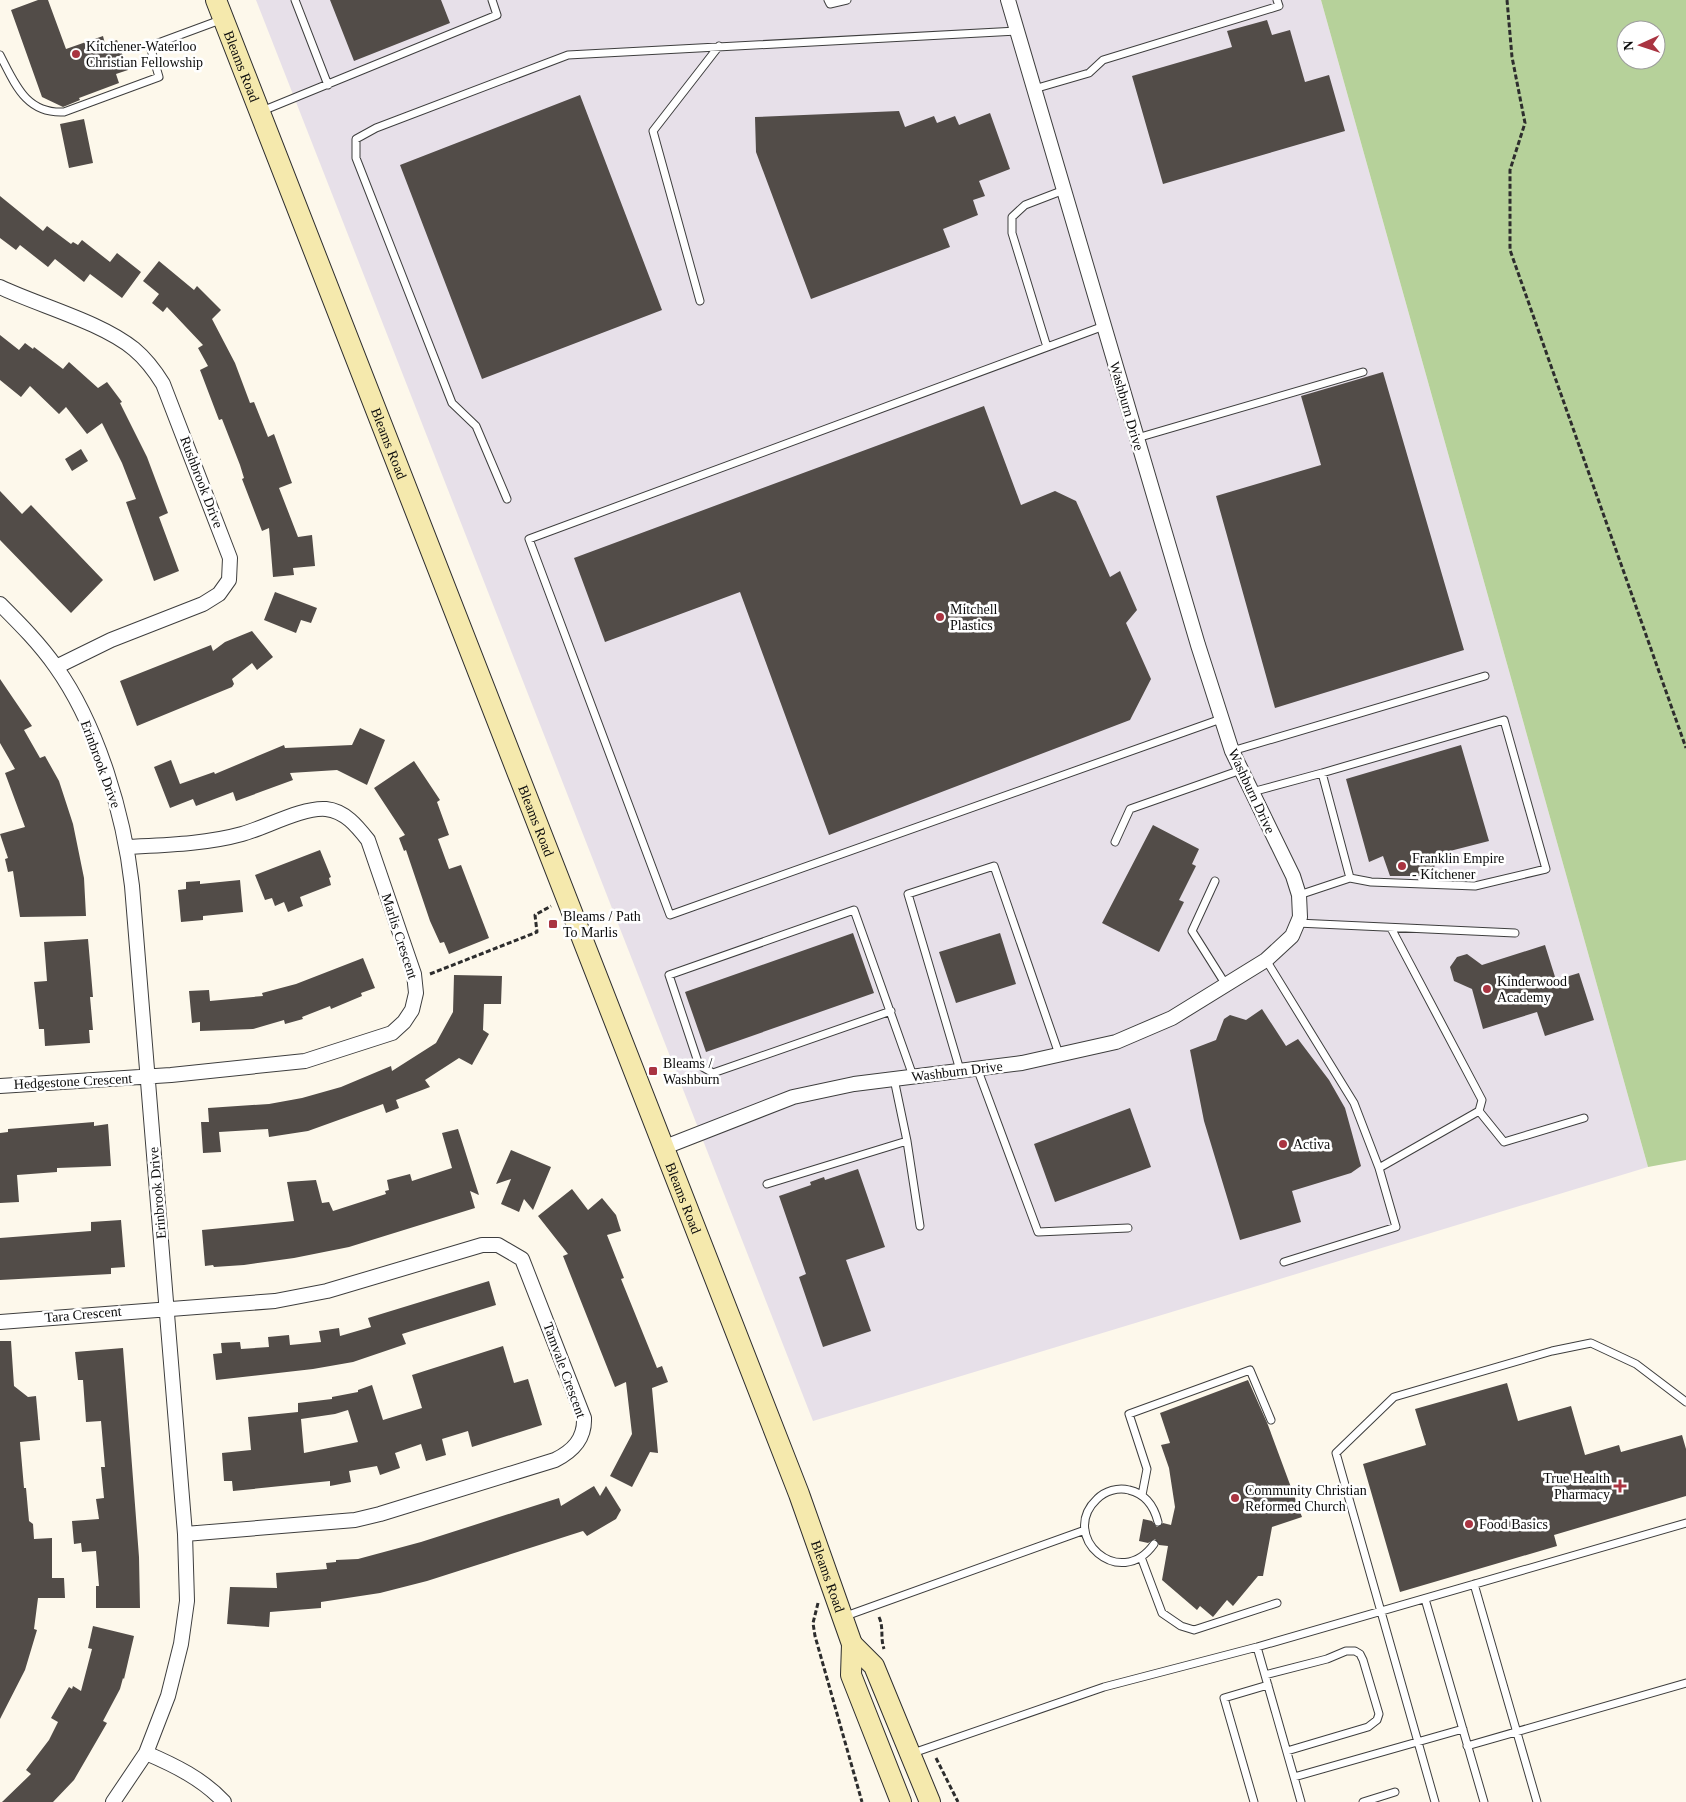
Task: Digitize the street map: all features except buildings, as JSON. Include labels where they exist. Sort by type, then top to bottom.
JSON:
[{"type":"main road","name":"Bleams Road","points":[[216,0],[800,1494],[852,1644],[851,1675],[901,1802]]},
{"type":"main road","name":"Bleams Road","points":[[852,1644],[874,1666],[930,1802]]},
{"type":"street","name":"Washburn Drive","points":[[665,1147],[793,1097],[854,1084],[1022,1062],[1116,1042],[1172,1018],[1266,960],[1292,936],[1300,917],[1299,895],[1293,876],[1232,751],[1221,719],[1008,0]]},
{"type":"street","name":"Rushbrook Drive","points":[[0,287],[104,331],[133,348],[152,366],[163,384],[230,558],[229,580],[219,594],[202,604],[111,640],[56,667]]},
{"type":"street","name":"Erinbrook Drive","points":[[0,604],[56,667],[81,711],[113,787],[128,847],[185,1534],[187,1601],[181,1644],[168,1696],[146,1753],[113,1802]]},
{"type":"street","name":"Marlis Crescent","points":[[128,847],[241,835],[310,811],[326,810],[340,814],[354,823],[368,840],[414,974],[416,994],[412,1010],[404,1022],[392,1033],[366,1043],[305,1061],[147,1077]]},
{"type":"street","name":"Hedgestone Crescent","points":[[0,1086],[147,1077]]},
{"type":"street","name":"Tamvale Crescent","points":[[167,1308],[275,1300],[327,1291],[482,1245],[498,1245],[522,1259],[584,1418],[584,1427],[577,1445],[569,1453],[555,1460],[380,1514],[318,1524],[185,1534]]},
{"type":"street","name":"Tara Crescent","points":[[0,1322],[167,1308]]},
{"type":"street","points":[[146,1753],[176,1765],[217,1794],[224,1802]]},
{"type":"lane","points":[[295,0],[328,84]]},
{"type":"lane","points":[[260,112],[498,15],[492,0]]},
{"type":"lane","points":[[828,0],[830,4],[847,0]]},
{"type":"lane","points":[[1034,89],[1089,73],[1103,60],[1279,6],[1277,0]]},
{"type":"lane","points":[[0,55],[18,88],[35,107],[52,112],[64,112],[159,77],[150,46],[223,19]]},
{"type":"lane","points":[[508,499],[476,426],[452,403],[356,158],[356,139],[376,128],[568,55],[1017,31]]},
{"type":"lane","points":[[700,301],[653,131],[719,46]]},
{"type":"lane","points":[[1047,346],[1012,233],[1012,217],[1025,205],[1064,190]]},
{"type":"lane","points":[[1104,326],[529,539],[670,915],[1221,719]]},
{"type":"lane","points":[[1137,438],[1363,372]]},
{"type":"lane","points":[[1232,751],[1485,676]]},
{"type":"lane","points":[[1252,792],[1504,720],[1546,869],[1475,886],[1371,882],[1350,878],[1299,895]]},
{"type":"lane","points":[[1115,842],[1130,810],[1241,770]]},
{"type":"lane","points":[[1322,773],[1350,878]]},
{"type":"lane","points":[[960,1070],[908,894],[994,866],[1059,1054]]},
{"type":"lane","points":[[1215,881],[1192,932],[1226,985]]},
{"type":"lane","points":[[891,1011],[713,1073],[699,1065],[669,975],[854,910],[891,1011],[914,1076]]},
{"type":"lane","points":[[1297,923],[1515,933]]},
{"type":"lane","points":[[1379,1168],[1479,1111],[1482,1100],[1390,928]]},
{"type":"lane","points":[[1266,960],[1354,1103],[1379,1168],[1396,1227],[1284,1262]]},
{"type":"lane","points":[[977,1068],[1038,1232],[1128,1228]]},
{"type":"lane","points":[[894,1079],[908,1141],[920,1226]]},
{"type":"lane","points":[[1479,1111],[1504,1142],[1584,1118]]},
{"type":"lane","points":[[767,1184],[908,1141]]},
{"type":"lane","points":[[1435,1802],[1336,1452],[1394,1396],[1552,1351],[1591,1343],[1636,1364],[1686,1402]]},
{"type":"lane","points":[[1142,1495],[1147,1469],[1129,1414],[1250,1370],[1271,1420]]},
{"type":"lane","points":[[1154,1544],[1141,1557],[1124,1563],[1105,1559],[1090,1546],[1085,1530],[1088,1511],[1100,1496],[1118,1489],[1127,1489],[1142,1495],[1152,1504],[1158,1522]]},
{"type":"lane","points":[[909,1754],[1104,1687],[1257,1647],[1686,1523]]},
{"type":"lane","points":[[843,1617],[1085,1530]]},
{"type":"lane","points":[[1141,1557],[1162,1613],[1181,1626],[1194,1630],[1277,1603]]},
{"type":"lane","points":[[1474,1584],[1537,1802]]},
{"type":"lane","points":[[1425,1599],[1484,1802]]},
{"type":"lane","points":[[1257,1647],[1301,1802]]},
{"type":"lane","points":[[1265,1675],[1327,1659],[1346,1651],[1355,1651],[1360,1654],[1363,1660],[1379,1714],[1377,1720],[1368,1727],[1287,1751]]},
{"type":"lane","points":[[1468,1746],[1686,1683]]},
{"type":"lane","points":[[1254,1802],[1224,1698],[1268,1686]]},
{"type":"lane","points":[[1294,1778],[1463,1729]]},
{"type":"lane","points":[[1363,1802],[1395,1792]]},
{"type":"path","points":[[1507,0],[1512,56],[1525,123],[1510,170],[1510,250],[1686,748]]},
{"type":"path","points":[[430,974],[537,932],[535,915],[567,896]]},
{"type":"path","points":[[830,1579],[816,1605],[812,1623],[862,1802]]},
{"type":"path","points":[[938,1762],[958,1802]]},
{"type":"shaded area","points":[[256,0],[1321,0],[1648,1167],[813,1421]]},
{"type":"green space","points":[[1321,0],[1686,0],[1686,1160],[1648,1167]]},
{"type":"place","name":"Kitchener-Waterloo Christian Fellowship","points":[[76,54]]},
{"type":"place","name":"Mitchell Plastics","points":[[940,617]]},
{"type":"place","name":"Franklin Empire - Kitchener","points":[[1402,866]]},
{"type":"place","name":"Bleams / Path To Marlis","points":[[553,924]]},
{"type":"place","name":"Kinderwood Academy","points":[[1487,989]]},
{"type":"place","name":"Bleams / Washburn","points":[[653,1071]]},
{"type":"place","name":"Activa","points":[[1283,1144]]},
{"type":"place","name":"True Health Pharmacy","points":[[1620,1486]]},
{"type":"place","name":"Community Christian Reformed Church","points":[[1235,1498]]},
{"type":"place","name":"Food Basics","points":[[1469,1524]]}]
